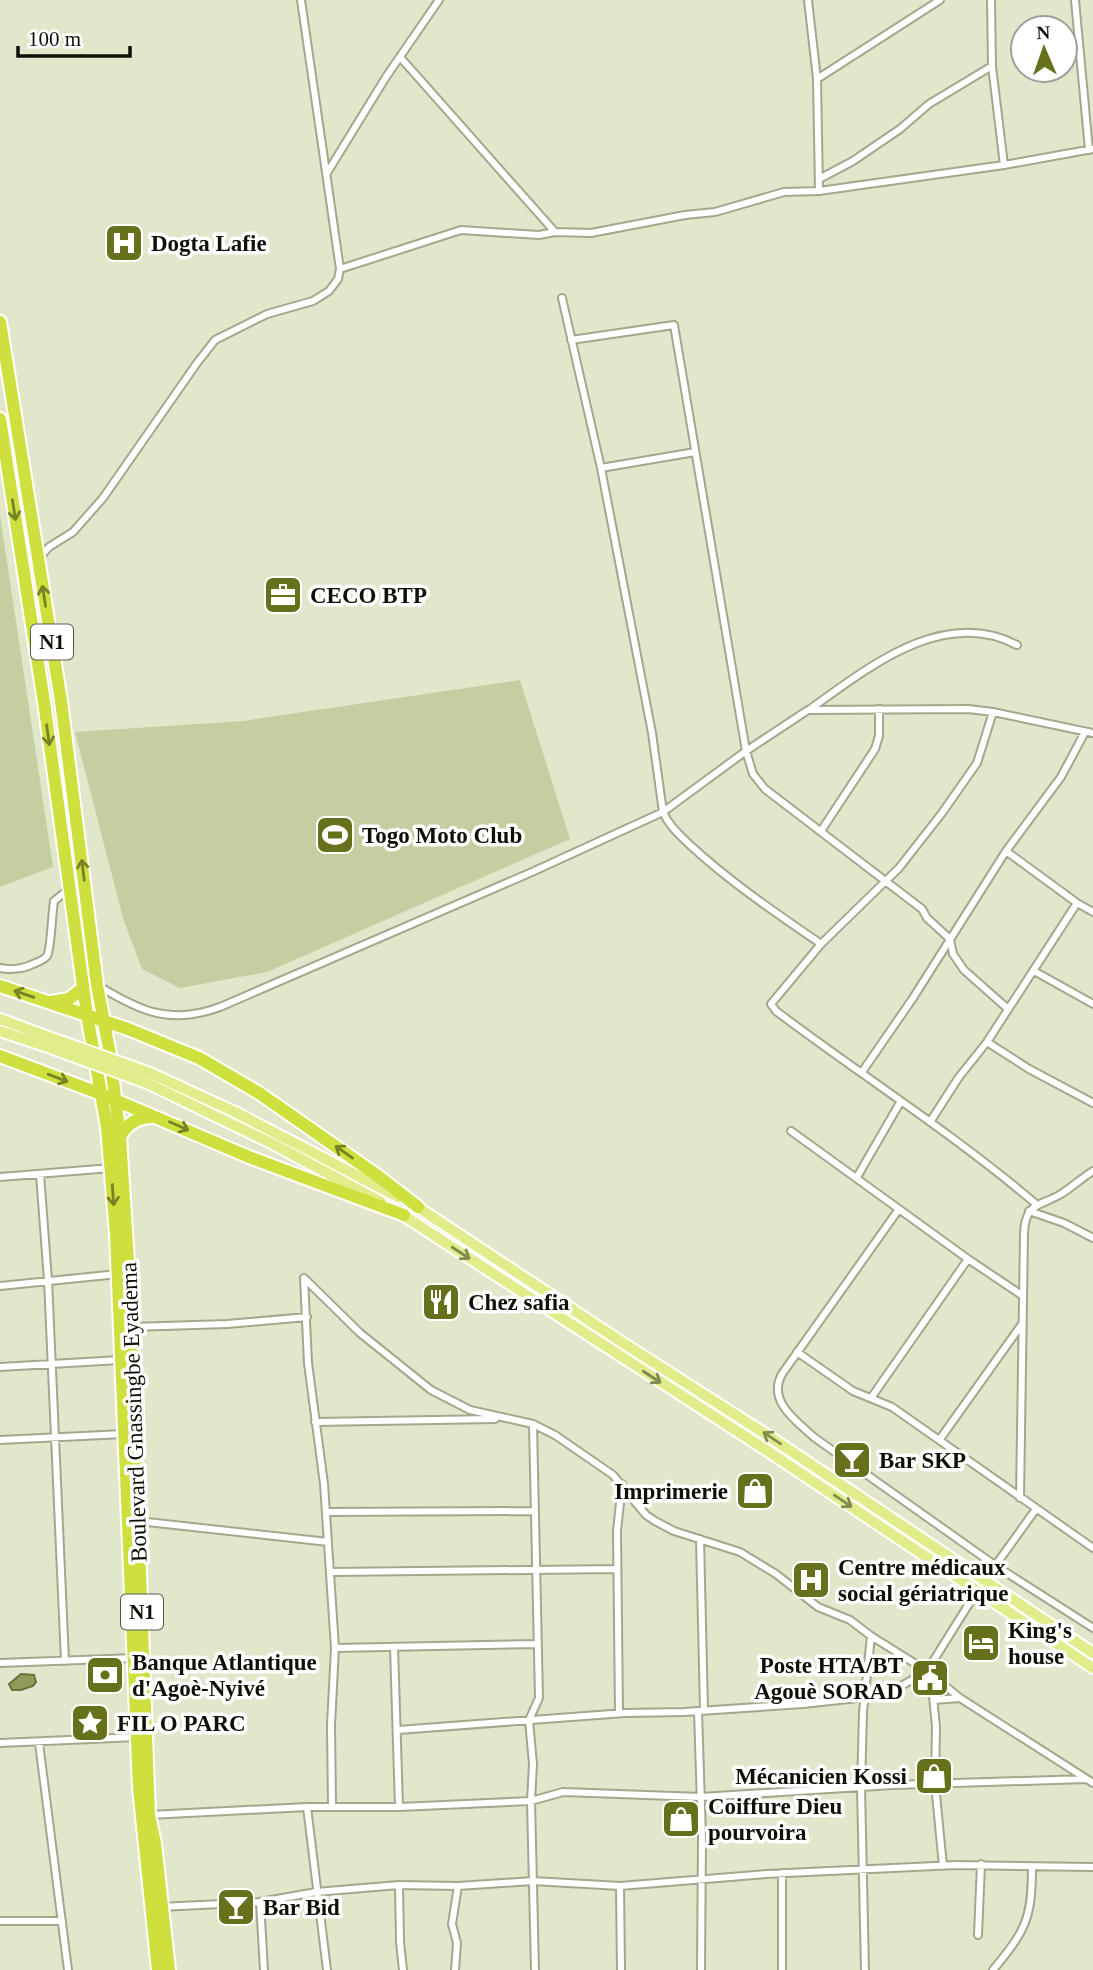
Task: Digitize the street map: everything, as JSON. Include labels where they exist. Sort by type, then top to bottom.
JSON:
[{"type":"highway","name":"N1","points":[[0,323],[38,558]]},
{"type":"highway","name":"N1","points":[[0,419],[44,702],[68,890]]},
{"type":"highway","name":"Boulevard Gnassingbe Eyadema","points":[[38,558],[61,701],[97,985],[120,1137],[127,1233],[129,1327],[124,1434],[149,1815],[155,1843],[158,1970]]},
{"type":"highway","name":"Boulevard Gnassingbe Eyadema","points":[[68,890],[111,1168],[138,1521],[139,1788],[156,1907],[169,1970]]},
{"type":"highway","points":[[0,986],[104,1020],[181,1050],[236,1078],[418,1207]]},
{"type":"highway","points":[[47,1002],[69,999],[83,988]]},
{"type":"highway","points":[[0,1056],[158,1117],[236,1152],[404,1216]]},
{"type":"highway","points":[[120,1137],[124,1129],[138,1119],[158,1117]]},
{"type":"main road","points":[[0,1020],[46,1041],[235,1112],[418,1207],[767,1435],[1093,1653]]},
{"type":"main road","points":[[0,1031],[46,1041]]},
{"type":"main road","points":[[149,1078],[404,1216],[760,1446],[1093,1668]]},
{"type":"street","points":[[38,558],[49,547],[73,532],[103,498],[215,340],[267,314],[313,301],[329,291],[338,279],[340,270],[301,0]]},
{"type":"street","points":[[327,173],[439,0]]},
{"type":"street","points":[[808,0],[817,79],[819,191]]},
{"type":"street","points":[[817,79],[940,0]]},
{"type":"street","points":[[990,0],[992,66],[1004,165]]},
{"type":"street","points":[[340,270],[461,230],[539,235],[555,232],[591,233],[715,212],[784,192],[819,191],[1004,165],[1091,149],[1075,0]]},
{"type":"street","points":[[400,57],[555,232]]},
{"type":"street","points":[[819,179],[853,161],[900,129],[929,104],[992,66]]},
{"type":"street","points":[[562,298],[601,468],[667,823],[710,863],[821,944]]},
{"type":"street","points":[[571,340],[674,325],[746,751],[753,774],[765,789],[785,806],[922,909],[927,918],[950,939],[953,954],[964,970],[1008,1009]]},
{"type":"street","points":[[601,468],[695,452]]},
{"type":"street","points":[[97,985],[128,1004],[163,1016],[201,1014],[532,872],[663,812],[746,751],[888,656],[939,635],[983,633],[1002,637],[1017,645]]},
{"type":"street","points":[[821,831],[875,749],[879,736],[879,709]]},
{"type":"street","points":[[808,710],[968,709],[1093,733]]},
{"type":"street","points":[[993,712],[977,763],[899,868],[821,944],[771,1004],[776,1011],[996,1170],[1036,1204]]},
{"type":"street","points":[[862,1072],[1006,851],[1061,777],[1085,732]]},
{"type":"street","points":[[1006,851],[1077,904],[1093,912]]},
{"type":"street","points":[[0,968],[8,970],[29,967],[46,958],[51,948],[50,923],[54,901],[68,890]]},
{"type":"street","points":[[930,1122],[959,1077],[987,1042],[1077,904]]},
{"type":"street","points":[[1034,971],[1093,1004]]},
{"type":"street","points":[[987,1042],[1023,1066],[1093,1102]]},
{"type":"street","points":[[857,1177],[901,1101]]},
{"type":"street","points":[[791,1131],[1023,1296]]},
{"type":"street","points":[[0,1177],[111,1168]]},
{"type":"street","points":[[1020,1498],[1024,1226],[1029,1211],[1036,1204],[1063,1193],[1093,1171]]},
{"type":"street","points":[[40,1174],[48,1280],[65,1661]]},
{"type":"street","points":[[899,1209],[782,1374],[776,1388],[781,1402],[815,1438],[996,1566],[1093,1628]]},
{"type":"street","points":[[1029,1211],[1065,1223],[1093,1238]]},
{"type":"street","points":[[872,1398],[968,1259]]},
{"type":"street","points":[[0,1286],[118,1274]]},
{"type":"street","points":[[331,1806],[335,1648],[327,1512],[309,1363],[304,1278],[360,1333],[431,1390],[470,1410],[533,1424],[555,1435],[599,1464],[655,1521],[740,1552],[818,1606],[850,1620],[960,1698],[1090,1781]]},
{"type":"street","points":[[129,1327],[227,1324],[307,1317]]},
{"type":"street","points":[[940,1440],[1023,1322]]},
{"type":"street","points":[[797,1352],[843,1385],[892,1407],[1093,1548]]},
{"type":"street","points":[[0,1367],[126,1360]]},
{"type":"street","points":[[315,1422],[508,1418]]},
{"type":"street","points":[[533,1424],[539,1698],[529,1720],[534,1764],[531,1801],[535,1970]]},
{"type":"street","points":[[0,1440],[124,1434]]},
{"type":"street","points":[[619,1713],[617,1531],[622,1485]]},
{"type":"street","points":[[398,1730],[865,1698],[886,1692],[929,1674],[977,1591],[1036,1509]]},
{"type":"street","points":[[327,1512],[535,1511]]},
{"type":"street","points":[[138,1521],[328,1542]]},
{"type":"street","points":[[700,1539],[701,1970]]},
{"type":"street","points":[[331,1572],[617,1569]]},
{"type":"street","points":[[865,1970],[861,1788],[871,1636]]},
{"type":"street","points":[[335,1648],[537,1644]]},
{"type":"street","points":[[394,1647],[399,1807]]},
{"type":"street","points":[[0,1663],[139,1658]]},
{"type":"street","points":[[929,1674],[936,1727],[935,1784],[943,1866]]},
{"type":"street","points":[[934,1700],[960,1698]]},
{"type":"street","points":[[0,1743],[137,1737]]},
{"type":"street","points":[[39,1743],[68,1970]]},
{"type":"street","points":[[149,1815],[331,1806],[399,1807],[531,1801],[563,1792],[701,1797],[935,1784],[1090,1781]]},
{"type":"street","points":[[307,1807],[327,1970]]},
{"type":"street","points":[[156,1907],[260,1902],[316,1892],[399,1885],[458,1886],[533,1881],[620,1886],[782,1873],[981,1864],[1093,1867]]},
{"type":"street","points":[[978,1935],[981,1864]]},
{"type":"street","points":[[993,1970],[1028,1919],[1032,1895],[1032,1867]]},
{"type":"street","points":[[782,1873],[782,1970]]},
{"type":"street","points":[[399,1885],[403,1970]]},
{"type":"street","points":[[455,1970],[457,1942],[452,1924],[458,1886]]},
{"type":"street","points":[[620,1886],[621,1970]]},
{"type":"street","points":[[260,1902],[264,1970]]},
{"type":"street","points":[[0,1921],[62,1921]]},
{"type":"shaded area","points":[[0,515],[53,867],[0,887]]},
{"type":"shaded area","name":"Togo Moto Club","points":[[520,680],[570,839],[267,972],[180,988],[142,969],[123,918],[75,732],[243,721]]},
{"type":"shaded area","points":[[21,1674],[34,1675],[36,1682],[33,1686],[21,1690],[12,1690],[9,1684]]},
{"type":"place","name":"Dogta Lafie","points":[[124,243]]},
{"type":"place","name":"CECO BTP","points":[[283,595]]},
{"type":"place","name":"Togo Moto Club","points":[[335,835]]},
{"type":"place","name":"Chez safia","points":[[441,1302]]},
{"type":"place","name":"Bar SKP","points":[[852,1460]]},
{"type":"place","name":"Imprimerie","points":[[755,1491]]},
{"type":"place","name":"Centre médicaux social gériatrique","points":[[811,1580]]},
{"type":"place","name":"King's house","points":[[981,1643]]},
{"type":"place","name":"Banque Atlantique d'Agoè-Nyivé","points":[[105,1675]]},
{"type":"place","name":"Poste HTA/BT Agouè SORAD","points":[[930,1678]]},
{"type":"place","name":"FIL O PARC","points":[[90,1723]]},
{"type":"place","name":"Mécanicien Kossi","points":[[934,1776]]},
{"type":"place","name":"Coiffure Dieu pourvoira","points":[[681,1819]]},
{"type":"place","name":"Bar Bid","points":[[236,1907]]}]
